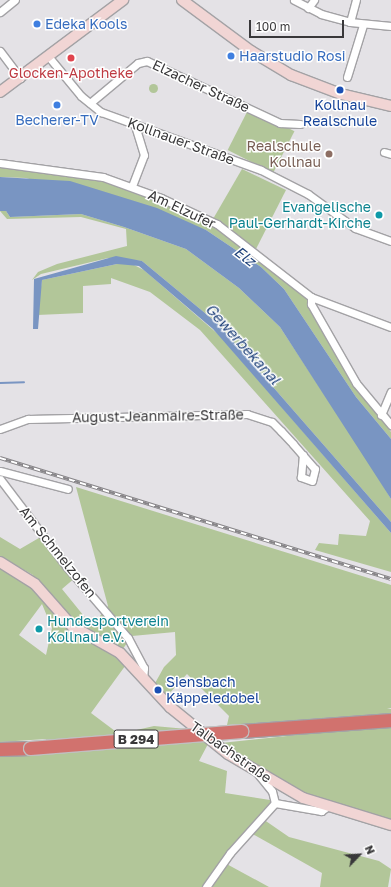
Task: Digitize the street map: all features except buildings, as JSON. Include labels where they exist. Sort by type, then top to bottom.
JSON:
[{"type":"highway","name":"B 294","points":[[0,749],[30,748],[391,720]]},
{"type":"street","points":[[0,12],[15,0]]},
{"type":"street","points":[[0,92],[123,0]]},
{"type":"street","points":[[182,0],[251,51],[291,75],[342,94],[391,106]]},
{"type":"street","points":[[294,0],[308,8],[350,22],[363,25],[391,26]]},
{"type":"street","points":[[308,8],[314,0]]},
{"type":"street","points":[[350,22],[356,0]]},
{"type":"street","points":[[347,77],[363,25]]},
{"type":"street","points":[[0,51],[20,78]]},
{"type":"street","name":"Kollnauer Straße","points":[[48,56],[90,103],[101,112],[261,170],[308,194],[355,228],[391,241]]},
{"type":"street","name":"Elzacher Straße","points":[[90,103],[138,64],[147,61],[280,123],[300,124]]},
{"type":"street","points":[[132,186],[144,155],[135,125]]},
{"type":"street","name":"Am Elzufer","points":[[0,163],[88,174],[132,186],[217,224],[311,296],[391,327]]},
{"type":"street","points":[[311,296],[311,304],[356,383],[381,415],[391,425]]},
{"type":"street","points":[[381,415],[391,392]]},
{"type":"street","name":"August-Jeanmaire-Straße","points":[[0,429],[28,419],[247,414],[272,422],[303,455]]},
{"type":"street","points":[[0,471],[68,489]]},
{"type":"street","name":"Am Schmelzofen","points":[[0,478],[66,566],[117,624],[141,661],[143,679]]},
{"type":"street","name":"Talbachstraße","points":[[0,562],[31,580],[68,622],[120,653],[143,679],[199,732],[254,769],[302,798],[327,806],[370,816],[391,825]]},
{"type":"street","points":[[254,769],[272,791],[275,803]]},
{"type":"street","points":[[275,803],[322,811],[327,806]]},
{"type":"street","points":[[206,887],[230,853],[275,803]]},
{"type":"green space","points":[[153,83],[158,88],[153,93],[148,88]]},
{"type":"green space","points":[[249,108],[294,131],[273,173],[228,150]]},
{"type":"green space","points":[[0,163],[88,174],[200,215],[311,297],[345,370],[391,432],[391,439],[356,397],[284,289],[261,267],[206,230],[26,178],[0,177]]},
{"type":"green space","points":[[242,169],[286,190],[256,249],[213,219]]},
{"type":"green space","points":[[0,211],[6,211],[10,217],[81,214],[124,227],[186,249],[239,288],[280,327],[375,472],[391,499],[391,522],[217,323],[142,261],[108,258],[41,274],[32,280],[38,272],[57,264],[127,246],[126,229],[81,217],[7,219]]},
{"type":"green space","points":[[117,264],[132,264],[144,270],[219,335],[391,533],[391,572],[315,550],[319,543],[338,545],[339,534],[366,536],[370,521],[200,330],[150,292],[111,278],[111,284],[83,286],[83,313],[37,315],[42,280]]},
{"type":"green space","points":[[76,487],[391,585],[391,708],[387,709],[391,709],[391,713],[227,725],[229,716],[187,674],[167,696],[154,685],[164,667],[176,655],[175,632],[132,636],[120,653],[128,662],[91,713],[119,734],[154,726],[187,729],[208,744],[199,761],[227,771],[225,793],[270,800],[272,802],[260,817],[289,837],[379,861],[391,869],[388,887],[320,887],[322,873],[249,832],[223,862],[269,887],[0,887],[0,756],[45,754],[46,739],[0,742],[0,562],[35,584],[33,575],[0,556],[0,537],[20,549],[44,535],[76,577],[62,589],[92,626],[108,606]],"holes":[[[42,604],[52,628],[46,655],[19,635]]]},
{"type":"green space","points":[[391,725],[391,820],[298,792],[221,743]]},
{"type":"water","points":[[0,177],[70,181],[157,208],[206,230],[261,267],[284,289],[356,397],[391,439],[391,499],[280,327],[239,288],[186,249],[124,227],[81,214],[10,217],[6,211],[0,211]]},
{"type":"water","points":[[116,256],[142,261],[217,323],[391,522],[391,533],[213,329],[139,266],[117,264],[42,280],[38,329],[33,329],[34,279]]},
{"type":"waterway","name":"Gewerbekanal","points":[[0,383],[24,382]]},
{"type":"railway","points":[[0,458],[391,579]]},
{"type":"place","name":"Edeka Kools","points":[[37,24]]},
{"type":"place","name":"Haarstudio Rosi","points":[[231,56]]},
{"type":"place","name":"Glocken-Apotheke","points":[[71,58]]},
{"type":"place","name":"Kollnau Realschule","points":[[340,90]]},
{"type":"place","name":"Becherer-TV","points":[[57,105]]},
{"type":"place","name":"Realschule Kollnau","points":[[329,154]]},
{"type":"place","name":"Evangelische Paul-Gerhardt-Kirche","points":[[379,215]]},
{"type":"place","name":"Hundesportverein Kollnau e.V.","points":[[39,629]]},
{"type":"place","name":"Siensbach Käppeledobel","points":[[158,690]]},
{"type":"water label","name":"Elz","points":[[245,256]]}]
